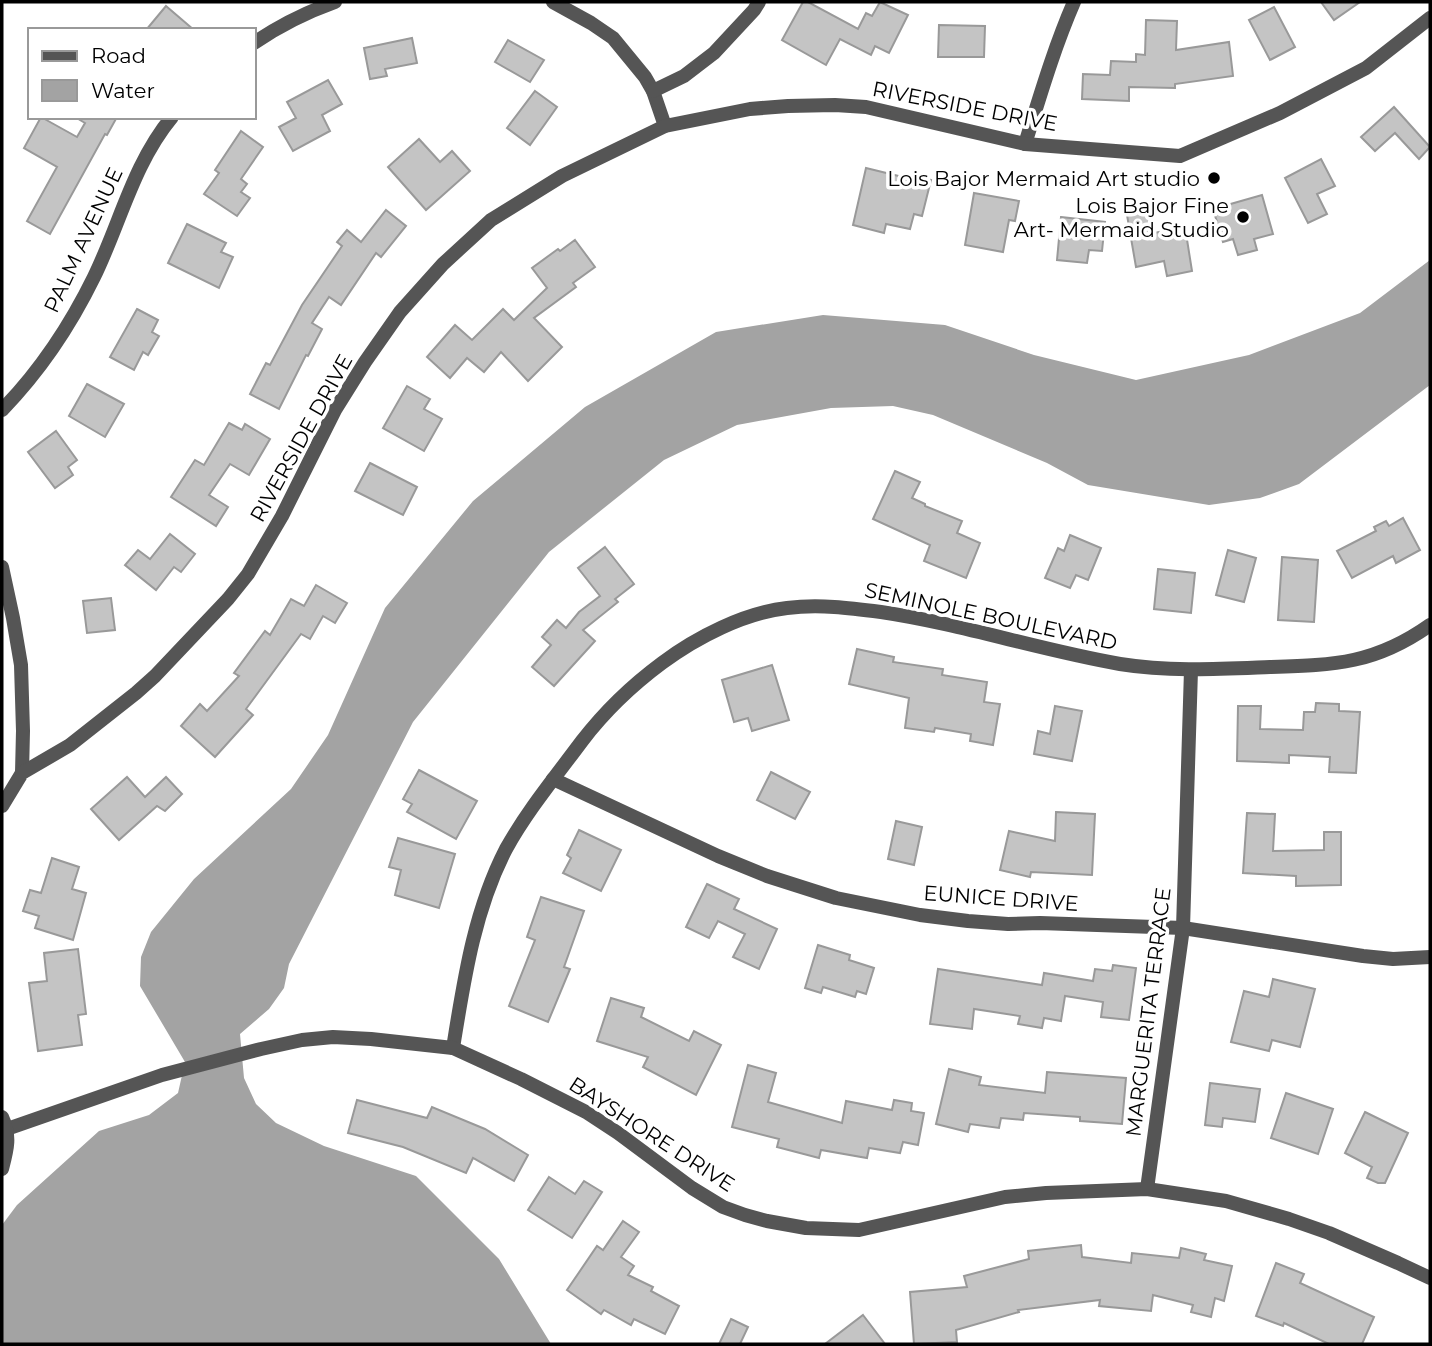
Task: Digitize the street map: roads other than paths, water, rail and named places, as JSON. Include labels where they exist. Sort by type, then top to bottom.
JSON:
[{"type":"street","points":[[256,42],[289,22],[335,2]]},
{"type":"street","points":[[553,2],[613,38],[653,91],[665,126]]},
{"type":"street","points":[[653,91],[684,76],[714,53],[759,2]]},
{"type":"street","points":[[1025,144],[1050,62],[1074,2]]},
{"type":"street","name":"RIVERSIDE DRIVE","points":[[2,806],[22,773],[70,745],[136,693],[228,599],[248,574],[282,516],[335,411],[365,362],[401,312],[443,264],[491,220],[550,183],[665,126],[750,109],[788,106],[866,107],[1025,144],[1180,156],[1280,113],[1366,68],[1430,18]]},
{"type":"street","name":"PALM AVENUE","points":[[2,410],[33,374],[71,321],[94,276],[132,184],[171,119]]},
{"type":"street","points":[[2,567],[21,665],[22,773]]},
{"type":"street","name":"SEMINOLE BOULEVARD","points":[[453,1048],[474,932],[506,849],[519,828],[601,717],[631,687],[690,643],[726,626],[764,612],[829,606],[924,619],[1116,663],[1191,670],[1294,667],[1355,661],[1375,656],[1430,625]]},
{"type":"street","name":"MARGUERITA TERRACE","points":[[1147,1189],[1183,928],[1191,670]]},
{"type":"street","name":"EUNICE DRIVE","points":[[553,779],[718,856],[767,876],[836,898],[920,915],[968,921],[1183,928],[1363,956],[1393,959],[1429,957]]},
{"type":"street","name":"BAYSHORE DRIVE","points":[[4,1123],[162,1075],[302,1040],[333,1037],[453,1048],[586,1112],[723,1207],[787,1225],[859,1230],[1004,1197],[1147,1189],[1226,1201],[1289,1219],[1329,1233],[1430,1278]]},
{"type":"street","points":[[2,1169],[7,1150],[4,1123]]},
{"type":"water","points":[[1430,260],[1430,385],[1299,484],[1260,498],[1209,505],[1088,485],[1047,463],[933,415],[893,406],[831,408],[737,425],[664,460],[549,552],[413,722],[289,964],[284,988],[269,1009],[240,1034],[244,1078],[256,1104],[276,1123],[324,1146],[416,1176],[499,1259],[551,1344],[2,1344],[2,1225],[17,1205],[99,1131],[149,1115],[178,1093],[185,1062],[140,986],[141,957],[151,932],[194,879],[291,789],[328,735],[385,608],[473,501],[585,407],[716,332],[823,315],[945,325],[1034,355],[1136,380],[1249,355],[1360,313]]},
{"type":"place","name":"Lois Bajor Mermaid Art studio","points":[[1214,178]]},
{"type":"place","name":"Lois Bajor Fine Art- Mermaid Studio","points":[[1243,217]]}]
